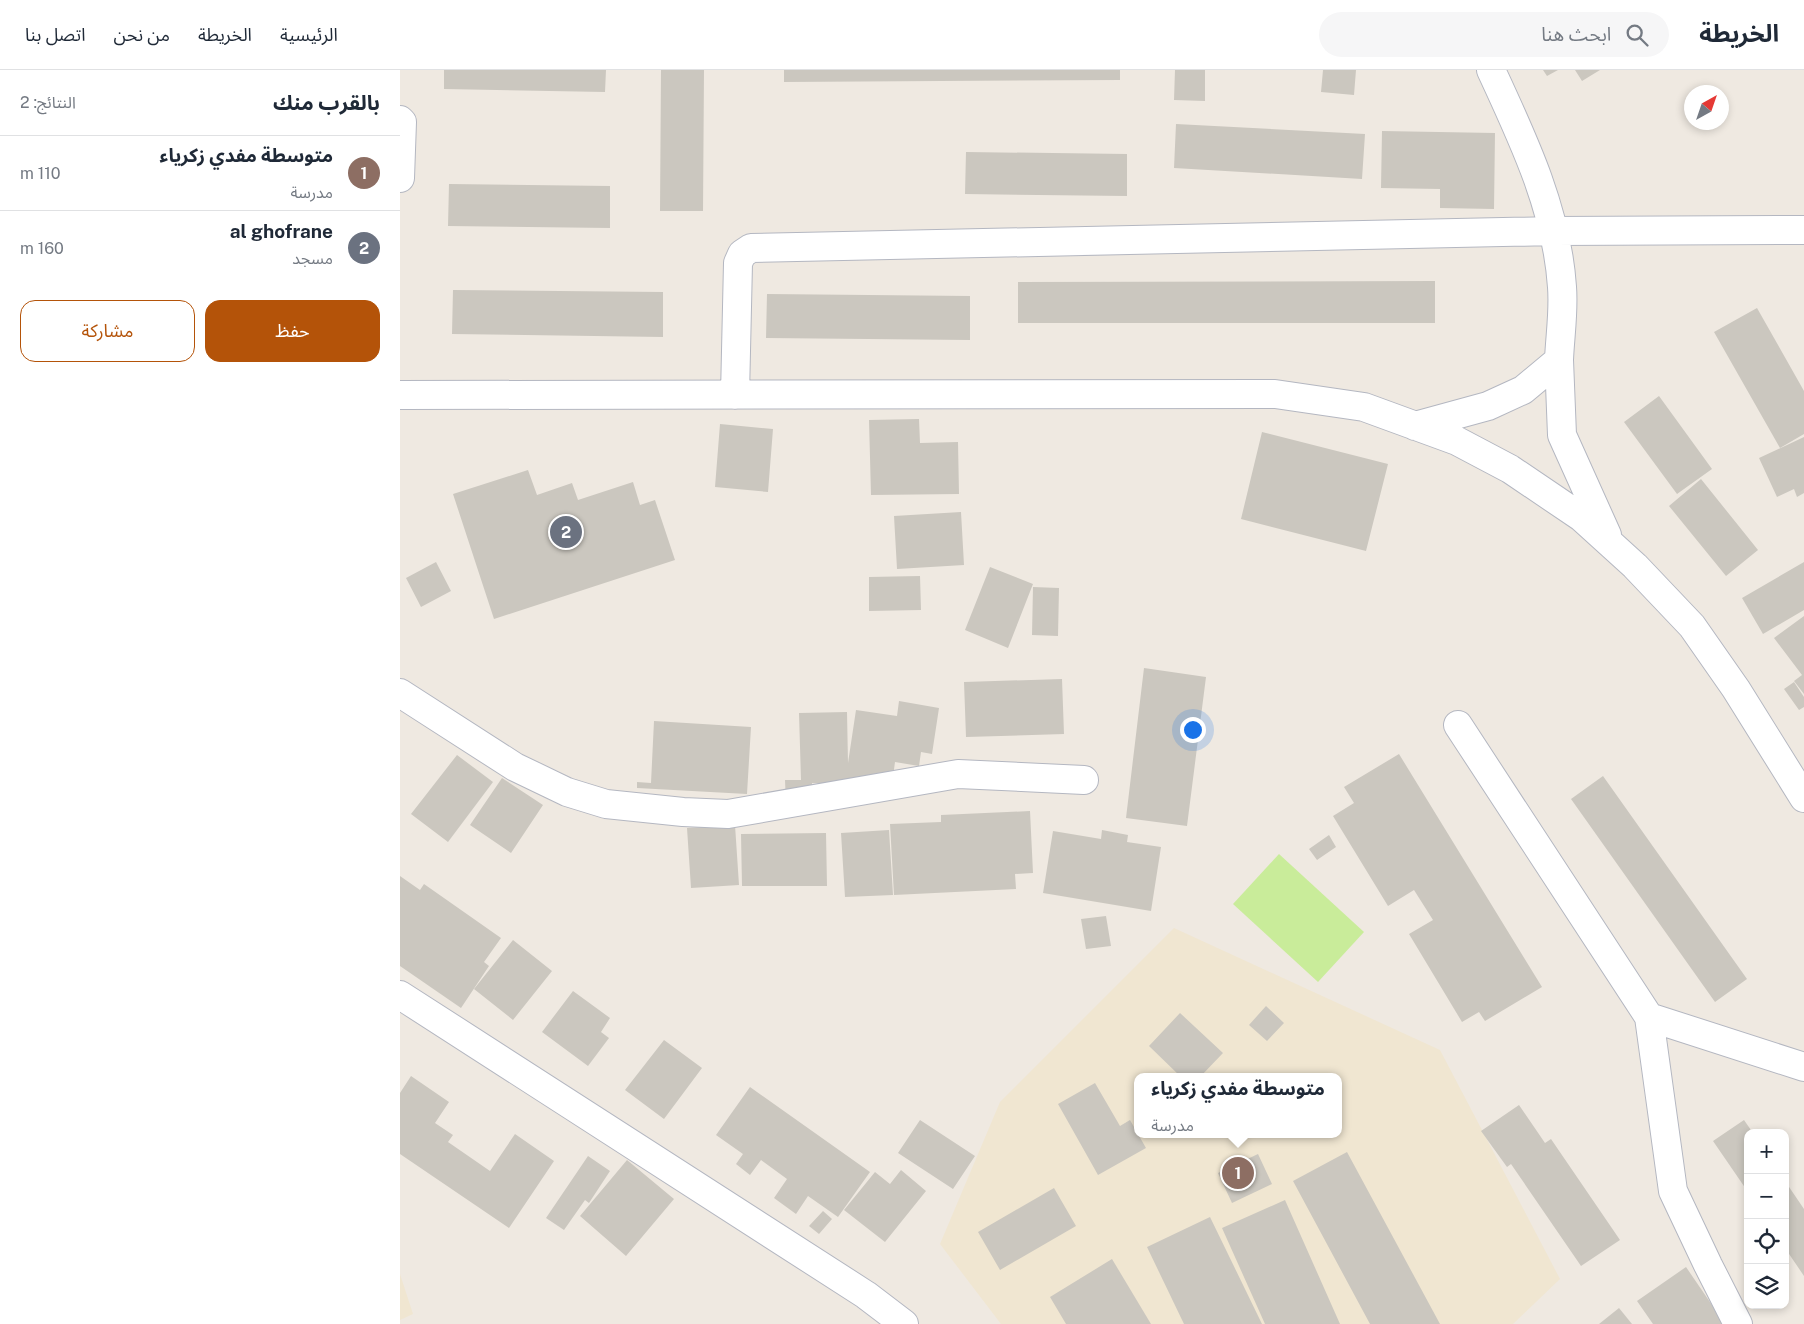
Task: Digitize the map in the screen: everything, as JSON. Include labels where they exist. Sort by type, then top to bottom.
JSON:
[{"type":"street","points":[[1491,70],[1521,133],[1552,222],[1562,288],[1558,360],[1562,435],[1612,545]]},
{"type":"street","points":[[400,120],[402,122],[400,178]]},
{"type":"street","points":[[735,395],[738,263],[742,254],[751,248],[1554,231],[1804,230]]},
{"type":"street","points":[[1415,426],[1488,406],[1523,390],[1558,360]]},
{"type":"street","points":[[400,396],[1275,394],[1364,407],[1457,441],[1510,469],[1581,517],[1635,566],[1692,626],[1736,689],[1804,798]]},
{"type":"street","points":[[400,693],[515,766],[566,792],[606,804],[683,812],[728,814],[958,774],[1084,780]]},
{"type":"street","points":[[1458,725],[1649,1017],[1673,1191],[1738,1324]]},
{"type":"street","points":[[400,995],[866,1295],[904,1324]]},
{"type":"street","points":[[1649,1017],[1804,1067]]},
{"type":"shaded area","points":[[1174,928],[1440,1050],[1560,1279],[1513,1324],[1001,1324],[940,1244],[1000,1102]]},
{"type":"shaded area","points":[[400,1274],[413,1314],[400,1320]]},
{"type":"green space","points":[[1279,854],[1364,932],[1318,982],[1233,904]]},
{"type":"building","points":[[444,70],[606,70],[605,92],[444,89]]},
{"type":"building","points":[[661,70],[704,70],[703,211],[660,211]]},
{"type":"building","points":[[784,70],[1120,70],[1120,80],[784,82]]},
{"type":"building","points":[[1175,70],[1205,70],[1205,101],[1174,100]]},
{"type":"building","points":[[1323,70],[1356,70],[1354,95],[1321,92]]},
{"type":"building","points":[[1543,70],[1558,70],[1547,76]]},
{"type":"building","points":[[1575,70],[1600,70],[1582,81]]},
{"type":"building","points":[[1176,124],[1365,134],[1362,179],[1174,168]]},
{"type":"building","points":[[1382,131],[1495,133],[1494,209],[1440,208],[1440,189],[1381,188]]},
{"type":"building","points":[[966,152],[1127,154],[1127,196],[965,194]]},
{"type":"building","points":[[449,184],[610,186],[610,228],[448,226]]},
{"type":"building","points":[[1435,281],[1435,323],[1018,323],[1018,282]]},
{"type":"building","points":[[453,290],[663,292],[663,337],[452,334]]},
{"type":"building","points":[[767,294],[970,296],[970,340],[766,338]]},
{"type":"building","points":[[1757,308],[1804,391],[1804,434],[1780,448],[1714,332]]},
{"type":"building","points":[[1659,396],[1712,469],[1677,494],[1624,422]]},
{"type":"building","points":[[919,419],[920,443],[958,442],[959,494],[871,495],[869,420]]},
{"type":"building","points":[[720,424],[773,429],[768,492],[715,487]]},
{"type":"building","points":[[1262,432],[1388,464],[1366,551],[1241,519]]},
{"type":"building","points":[[1804,437],[1804,493],[1797,497],[1794,489],[1777,497],[1759,458]]},
{"type":"building","points":[[528,470],[537,495],[572,483],[578,500],[633,482],[640,505],[655,500],[675,560],[494,619],[453,494]]},
{"type":"building","points":[[1701,479],[1758,550],[1726,576],[1669,506]]},
{"type":"building","points":[[961,512],[964,565],[897,569],[894,516]]},
{"type":"building","points":[[436,562],[451,591],[421,607],[406,578]]},
{"type":"building","points":[[1804,562],[1804,610],[1763,634],[1742,598]]},
{"type":"building","points":[[990,567],[1033,584],[1008,648],[965,630]]},
{"type":"building","points":[[920,576],[921,610],[869,611],[869,577]]},
{"type":"building","points":[[1033,587],[1059,588],[1058,636],[1032,635]]},
{"type":"building","points":[[1804,616],[1804,694],[1794,681],[1802,675],[1774,638]]},
{"type":"building","points":[[1144,668],[1206,677],[1187,826],[1126,818]]},
{"type":"building","points":[[1062,679],[1064,734],[966,737],[964,682]]},
{"type":"building","points":[[1794,682],[1804,697],[1804,707],[1799,710],[1784,689]]},
{"type":"building","points":[[899,701],[939,708],[932,754],[921,752],[919,766],[895,762],[892,784],[848,778],[849,783],[812,783],[812,804],[786,804],[785,780],[801,780],[799,713],[847,712],[848,763],[856,710],[897,716]]},
{"type":"building","points":[[654,721],[751,727],[747,794],[637,788],[637,782],[651,783]]},
{"type":"building","points":[[1399,754],[1542,987],[1485,1021],[1479,1012],[1462,1022],[1409,934],[1433,920],[1414,890],[1388,906],[1333,816],[1354,803],[1344,787]]},
{"type":"building","points":[[457,755],[493,782],[448,842],[411,814]]},
{"type":"building","points":[[1603,776],[1747,979],[1715,1002],[1571,799]]},
{"type":"building","points":[[502,778],[543,805],[511,853],[470,825]]},
{"type":"building","points":[[1030,811],[1033,873],[1015,874],[1016,889],[894,895],[890,824],[941,822],[941,815]]},
{"type":"building","points":[[735,825],[739,885],[691,888],[687,828]]},
{"type":"building","points":[[889,830],[893,895],[845,897],[841,833]]},
{"type":"building","points":[[1102,830],[1128,835],[1127,842],[1161,847],[1151,911],[1043,893],[1053,831],[1101,839]]},
{"type":"building","points":[[826,833],[827,886],[742,886],[741,834]]},
{"type":"building","points":[[1329,835],[1336,847],[1317,860],[1309,849]]},
{"type":"building","points":[[400,876],[420,890],[424,884],[501,938],[484,962],[489,966],[461,1008],[400,966]]},
{"type":"building","points":[[1106,916],[1111,946],[1086,949],[1081,919]]},
{"type":"building","points":[[513,940],[552,971],[513,1020],[474,989]]},
{"type":"building","points":[[573,991],[610,1018],[601,1032],[609,1038],[588,1066],[542,1032]]},
{"type":"building","points":[[1266,1006],[1284,1023],[1267,1041],[1249,1025]]},
{"type":"building","points":[[1180,1013],[1223,1053],[1204,1073],[1177,1073],[1149,1046]]},
{"type":"building","points":[[664,1040],[702,1068],[664,1119],[625,1090]]},
{"type":"building","points":[[411,1076],[449,1102],[435,1123],[453,1135],[448,1142],[490,1171],[515,1134],[554,1161],[509,1228],[400,1154],[400,1093]]},
{"type":"building","points":[[1095,1083],[1120,1126],[1130,1120],[1134,1127],[1134,1138],[1140,1138],[1146,1148],[1098,1175],[1058,1104]]},
{"type":"building","points":[[750,1087],[870,1172],[838,1217],[808,1196],[796,1214],[774,1198],[787,1179],[761,1160],[750,1175],[736,1164],[743,1154],[716,1135]]},
{"type":"building","points":[[1519,1105],[1545,1143],[1551,1139],[1620,1240],[1581,1266],[1511,1164],[1507,1167],[1481,1131]]},
{"type":"building","points":[[920,1120],[975,1156],[953,1189],[898,1153]]},
{"type":"building","points":[[1744,1120],[1750,1129],[1744,1129],[1744,1186],[1713,1141]]},
{"type":"building","points":[[1347,1152],[1440,1324],[1370,1324],[1293,1181]]},
{"type":"building","points":[[1258,1154],[1272,1184],[1232,1203],[1218,1173]]},
{"type":"building","points":[[588,1156],[610,1171],[589,1203],[585,1200],[564,1230],[546,1218]]},
{"type":"building","points":[[627,1160],[674,1199],[626,1256],[580,1216]]},
{"type":"building","points":[[901,1170],[926,1191],[885,1242],[844,1210],[875,1172],[890,1184]]},
{"type":"building","points":[[1789,1187],[1804,1209],[1804,1276],[1789,1254]]},
{"type":"building","points":[[1054,1188],[1076,1226],[1000,1270],[978,1232]]},
{"type":"building","points":[[1285,1200],[1340,1324],[1265,1324],[1222,1228]]},
{"type":"building","points":[[823,1211],[832,1219],[819,1234],[809,1226]]},
{"type":"building","points":[[1210,1217],[1262,1324],[1184,1324],[1147,1247]]},
{"type":"building","points":[[1112,1259],[1151,1324],[1066,1324],[1050,1297]]},
{"type":"building","points":[[1686,1267],[1725,1324],[1653,1324],[1637,1301]]},
{"type":"building","points":[[1619,1308],[1632,1324],[1599,1324]]},
{"type":"place","name":"al ghofrane","points":[[566,532]]},
{"type":"place","name":"متوسطة مفدي زكرياء","points":[[1238,1173]]}]
